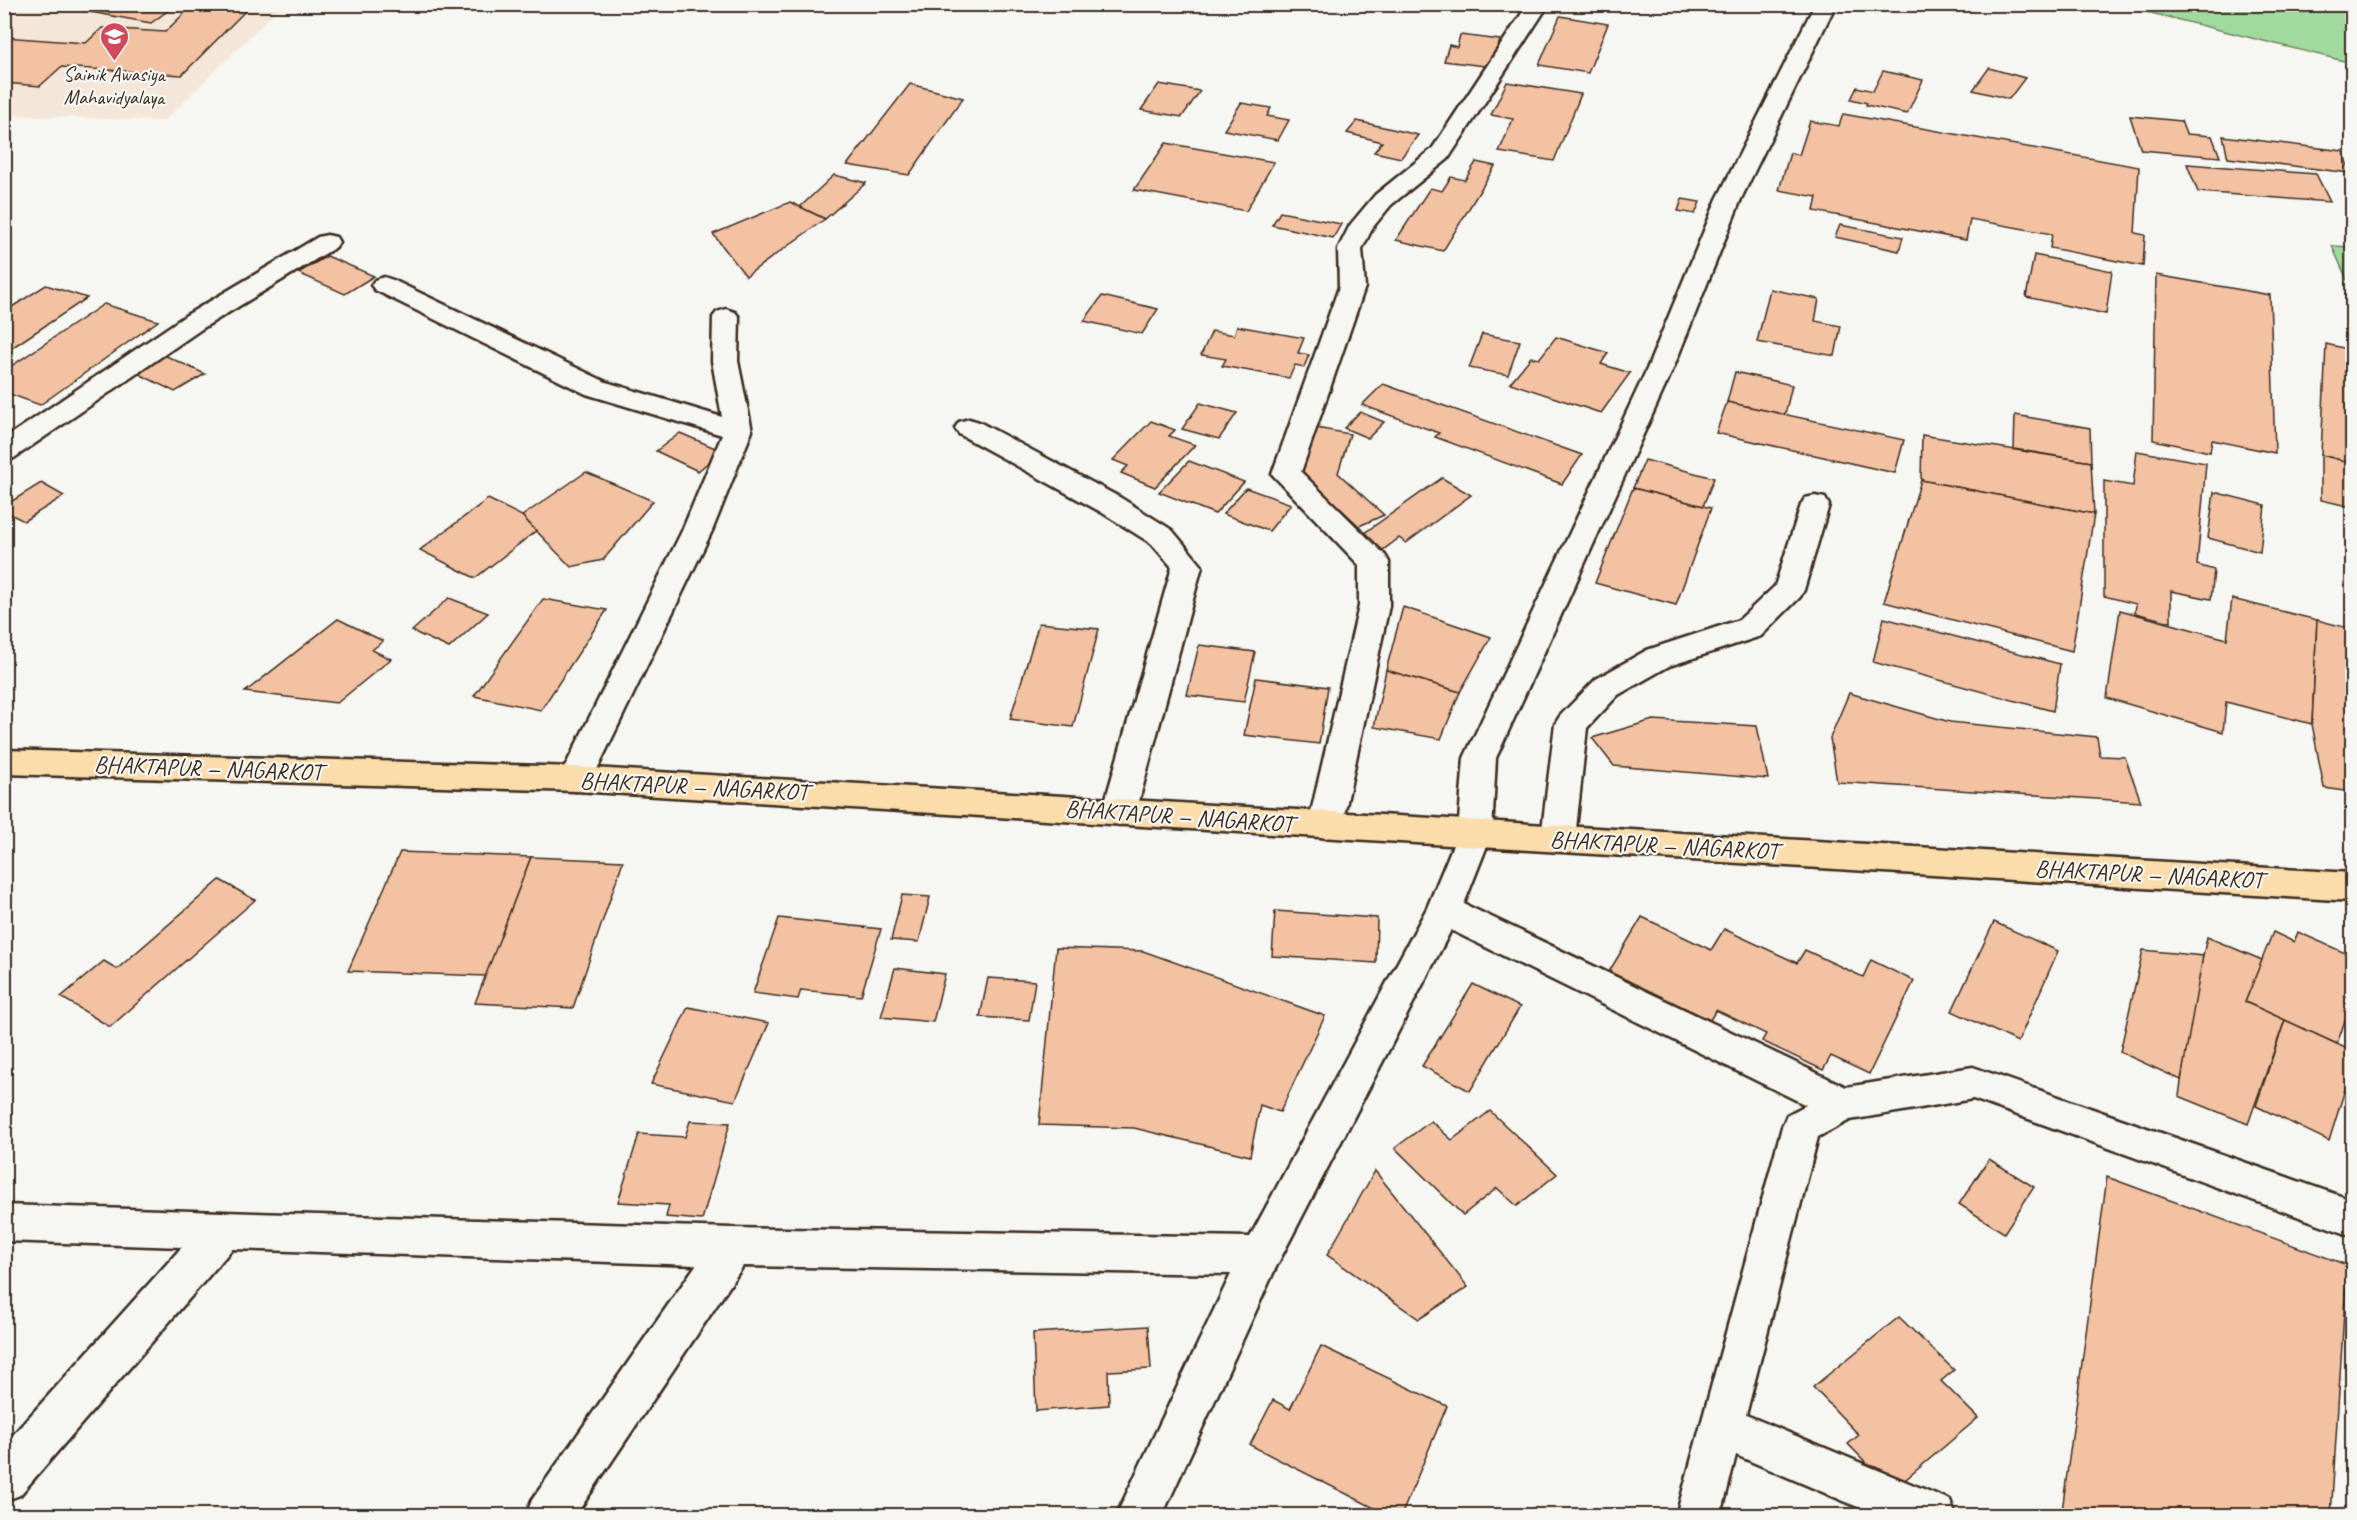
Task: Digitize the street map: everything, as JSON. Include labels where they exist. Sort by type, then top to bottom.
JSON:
[{"type":"main road","name":"BHAKTAPUR — NAGARKOT","points":[[4,762],[576,779],[2352,886]]},
{"type":"street","points":[[1325,825],[1374,606],[1374,562],[1286,474],[1352,286],[1350,249],[1362,225],[1383,200],[1440,154],[1539,4]]},
{"type":"street","points":[[1138,1515],[1261,1256],[1444,910],[1475,834],[1480,758],[1660,369],[1730,199],[1826,4]]},
{"type":"street","points":[[4,452],[194,322],[327,242]]},
{"type":"street","points":[[384,285],[596,388],[738,431]]},
{"type":"street","points":[[576,779],[697,531],[738,431],[725,361],[726,317]]},
{"type":"street","points":[[969,428],[1111,505],[1162,537],[1188,566],[1119,812]]},
{"type":"street","points":[[1558,838],[1571,724],[1607,687],[1658,658],[1750,628],[1789,590],[1815,506]]},
{"type":"street","points":[[1444,910],[1843,1104]]},
{"type":"street","points":[[1698,1515],[1801,1127],[1843,1104],[1972,1083],[2352,1218]]},
{"type":"street","points":[[4,1223],[732,1247],[1261,1256]]},
{"type":"street","points":[[4,1479],[224,1229]]},
{"type":"street","points":[[548,1515],[732,1247]]},
{"type":"street","points":[[1720,1426],[1934,1515]]},
{"type":"shaded area","name":"Sainik Awasiya Mahavidyalaya","points":[[5,5],[316,5],[278,9],[164,121],[5,115]]},
{"type":"green space","points":[[2119,5],[2352,5],[2352,63]]},
{"type":"green space","points":[[2332,246],[2352,247],[2352,291]]},
{"type":"building","points":[[46,4],[177,4],[151,23]]},
{"type":"building","points":[[194,4],[252,4],[182,75],[61,67],[40,86],[4,83],[4,37],[86,43],[102,28],[165,32]]},
{"type":"building","points":[[1560,16],[1608,24],[1588,73],[1539,65]]},
{"type":"building","points":[[1460,35],[1500,40],[1493,67],[1444,61],[1449,45],[1457,47]]},
{"type":"building","points":[[1989,68],[2025,78],[2009,99],[1973,90]]},
{"type":"building","points":[[1883,71],[1923,80],[1907,114],[1866,105],[1867,103],[1851,99],[1857,87],[1873,91]]},
{"type":"building","points":[[1507,82],[1581,94],[1554,161],[1499,152],[1513,119],[1491,115]]},
{"type":"building","points":[[910,84],[963,98],[909,175],[847,165]]},
{"type":"building","points":[[1159,84],[1200,91],[1182,117],[1141,110]]},
{"type":"building","points":[[1241,103],[1271,108],[1267,116],[1289,120],[1278,140],[1224,130]]},
{"type":"building","points":[[1843,114],[2139,167],[2135,233],[2145,235],[2143,266],[2050,248],[2052,234],[1970,219],[1966,240],[1814,211],[1817,197],[1779,190],[1790,153],[1799,155],[1810,121],[1839,126]]},
{"type":"building","points":[[2130,116],[2181,121],[2186,134],[2212,136],[2220,157],[2141,150]]},
{"type":"building","points":[[1357,121],[1418,135],[1401,158],[1374,152],[1382,142],[1347,133]]},
{"type":"building","points":[[2223,136],[2343,151],[2350,173],[2228,158]]},
{"type":"building","points":[[1166,143],[1274,162],[1246,211],[1134,190]]},
{"type":"building","points":[[1476,162],[1495,166],[1443,251],[1396,240],[1430,188],[1442,191],[1451,177],[1465,180]]},
{"type":"building","points":[[2187,164],[2316,174],[2330,202],[2198,192]]},
{"type":"building","points":[[834,175],[866,183],[825,219],[800,207]]},
{"type":"building","points":[[1682,199],[1700,202],[1695,214],[1678,211]]},
{"type":"building","points":[[790,202],[825,219],[746,276],[713,234]]},
{"type":"building","points":[[1280,212],[1341,224],[1333,238],[1272,225]]},
{"type":"building","points":[[1840,225],[1903,237],[1899,251],[1835,237]]},
{"type":"building","points":[[2034,255],[2112,271],[2106,314],[2026,297]]},
{"type":"building","points":[[327,256],[374,276],[345,294],[298,273]]},
{"type":"building","points":[[2156,275],[2270,295],[2275,453],[2212,440],[2210,452],[2153,440]]},
{"type":"building","points":[[46,285],[87,298],[4,353],[4,312]]},
{"type":"building","points":[[1770,289],[1819,299],[1815,321],[1841,326],[1835,356],[1757,342]]},
{"type":"building","points":[[1102,296],[1158,309],[1142,334],[1084,321]]},
{"type":"building","points":[[104,304],[158,321],[40,405],[4,392],[4,371]]},
{"type":"building","points":[[1237,326],[1304,338],[1298,353],[1309,355],[1304,367],[1295,365],[1289,378],[1222,366],[1226,359],[1201,355],[1212,331],[1234,335]]},
{"type":"building","points":[[1482,334],[1520,341],[1508,375],[1469,368]]},
{"type":"building","points":[[1556,337],[1608,353],[1601,364],[1630,373],[1601,413],[1510,383],[1531,357],[1539,359]]},
{"type":"building","points":[[2326,344],[2352,350],[2352,463],[2321,455]]},
{"type":"building","points":[[162,354],[205,374],[175,392],[133,371]]},
{"type":"building","points":[[1735,372],[1792,385],[1785,415],[1727,402]]},
{"type":"building","points":[[1383,384],[1582,455],[1562,484],[1435,437],[1439,433],[1362,405]]},
{"type":"building","points":[[1727,402],[1904,440],[1895,473],[1716,433]]},
{"type":"building","points":[[1200,403],[1237,413],[1219,439],[1182,429]]},
{"type":"building","points":[[1360,412],[1384,422],[1368,438],[1344,428]]},
{"type":"building","points":[[2015,415],[2090,428],[2091,462],[2014,449]]},
{"type":"building","points":[[1151,421],[1175,430],[1169,436],[1195,445],[1155,487],[1121,473],[1128,466],[1113,460]]},
{"type":"building","points":[[1316,428],[1350,434],[1338,473],[1384,515],[1359,526],[1301,472]]},
{"type":"building","points":[[680,433],[722,451],[698,471],[656,451]]},
{"type":"building","points":[[1922,435],[2091,462],[2094,514],[1921,480]]},
{"type":"building","points":[[2137,451],[2206,463],[2197,565],[2214,570],[2211,599],[2171,591],[2171,622],[2135,613],[2136,604],[2104,596],[2104,481],[2133,486]]},
{"type":"building","points":[[2321,455],[2352,463],[2352,507],[2321,500]]},
{"type":"building","points":[[1645,460],[1714,478],[1703,506],[1633,488]]},
{"type":"building","points":[[1189,461],[1244,482],[1215,514],[1159,492]]},
{"type":"building","points":[[586,472],[653,501],[603,560],[571,567],[522,516]]},
{"type":"building","points":[[1442,478],[1471,495],[1406,543],[1399,538],[1383,550],[1360,536]]},
{"type":"building","points":[[1921,480],[2094,514],[2072,651],[1884,602]]},
{"type":"building","points":[[41,483],[64,496],[24,521],[4,511],[4,506]]},
{"type":"building","points":[[1246,488],[1291,504],[1269,531],[1223,514]]},
{"type":"building","points":[[1633,488],[1711,508],[1676,605],[1595,583]]},
{"type":"building","points":[[2214,492],[2265,505],[2260,552],[2208,538]]},
{"type":"building","points":[[488,499],[522,516],[536,531],[475,578],[420,550]]},
{"type":"building","points":[[449,598],[488,613],[449,648],[412,631]]},
{"type":"building","points":[[543,599],[607,610],[541,710],[474,696]]},
{"type":"building","points":[[2232,599],[2317,620],[2312,724],[2226,702],[2223,732],[2107,698],[2120,610],[2227,639]]},
{"type":"building","points":[[1403,607],[1491,637],[1460,692],[1386,670]]},
{"type":"building","points":[[1884,618],[2060,664],[2053,711],[1873,662]]},
{"type":"building","points":[[338,619],[383,641],[372,650],[391,659],[337,703],[245,692]]},
{"type":"building","points":[[2317,620],[2352,629],[2352,792],[2324,788],[2312,724]]},
{"type":"building","points":[[1039,623],[1099,629],[1073,727],[1010,719]]},
{"type":"building","points":[[1199,645],[1255,652],[1244,702],[1187,695]]},
{"type":"building","points":[[1386,670],[1460,692],[1441,739],[1374,727]]},
{"type":"building","points":[[1256,678],[1328,687],[1319,744],[1244,735]]},
{"type":"building","points":[[1849,693],[1950,722],[2097,737],[2100,756],[2125,757],[2141,802],[1837,782],[1830,738]]},
{"type":"building","points":[[1653,720],[1757,726],[1768,779],[1614,766],[1592,738]]},
{"type":"building","points":[[400,852],[531,857],[486,976],[348,971]]},
{"type":"building","points":[[531,857],[623,861],[573,1008],[475,1003]]},
{"type":"building","points":[[220,880],[255,900],[110,1027],[61,997],[104,961],[117,969]]},
{"type":"building","points":[[902,895],[930,897],[919,942],[891,940]]},
{"type":"building","points":[[1275,911],[1377,918],[1376,963],[1272,956]]},
{"type":"building","points":[[1642,917],[1711,950],[1724,929],[1797,963],[1805,950],[1863,977],[1871,960],[1914,981],[1869,1074],[1831,1056],[1823,1070],[1762,1041],[1766,1034],[1716,1010],[1710,1020],[1665,999],[1659,1008],[1604,980]]},
{"type":"building","points":[[779,918],[881,929],[861,996],[801,990],[798,999],[753,993]]},
{"type":"building","points":[[1994,922],[2058,951],[2018,1042],[1952,1011]]},
{"type":"building","points":[[2273,932],[2294,942],[2298,932],[2352,956],[2352,1000],[2337,1044],[2245,1002]]},
{"type":"building","points":[[2207,937],[2262,960],[2245,1002],[2285,1020],[2248,1124],[2179,1096],[2191,1011]]},
{"type":"building","points":[[1056,948],[1143,951],[1325,1016],[1280,1112],[1260,1105],[1250,1156],[1134,1128],[1039,1125]]},
{"type":"building","points":[[2143,950],[2203,956],[2181,1080],[2120,1052]]},
{"type":"building","points":[[895,968],[945,974],[933,1022],[881,1017]]},
{"type":"building","points":[[988,978],[1035,981],[1029,1020],[980,1017]]},
{"type":"building","points":[[1473,984],[1520,1007],[1470,1091],[1422,1066]]},
{"type":"building","points":[[688,1007],[769,1023],[735,1101],[651,1084]]},
{"type":"building","points":[[2285,1020],[2352,1051],[2352,1067],[2329,1141],[2256,1106]]},
{"type":"building","points":[[1490,1111],[1557,1174],[1517,1206],[1497,1188],[1463,1215],[1395,1148],[1431,1121],[1452,1140]]},
{"type":"building","points":[[690,1121],[730,1123],[702,1220],[666,1217],[669,1205],[618,1202],[639,1134],[685,1137]]},
{"type":"building","points":[[1989,1159],[2034,1187],[2004,1233],[1959,1204]]},
{"type":"building","points":[[1375,1171],[1468,1287],[1419,1319],[1327,1255]]},
{"type":"building","points":[[2107,1177],[2347,1265],[2331,1516],[2072,1516],[2062,1511]]},
{"type":"building","points":[[1899,1317],[1954,1370],[1941,1381],[1978,1418],[1893,1490],[1848,1444],[1859,1435],[1813,1387]]},
{"type":"building","points":[[1148,1326],[1151,1369],[1108,1371],[1109,1405],[1036,1411],[1033,1333]]},
{"type":"building","points":[[1321,1346],[1447,1406],[1401,1516],[1390,1516],[1250,1445],[1273,1400],[1290,1409]]},
{"type":"place","name":"Sainik Awasiya Mahavidyalaya","points":[[114,62]]}]
